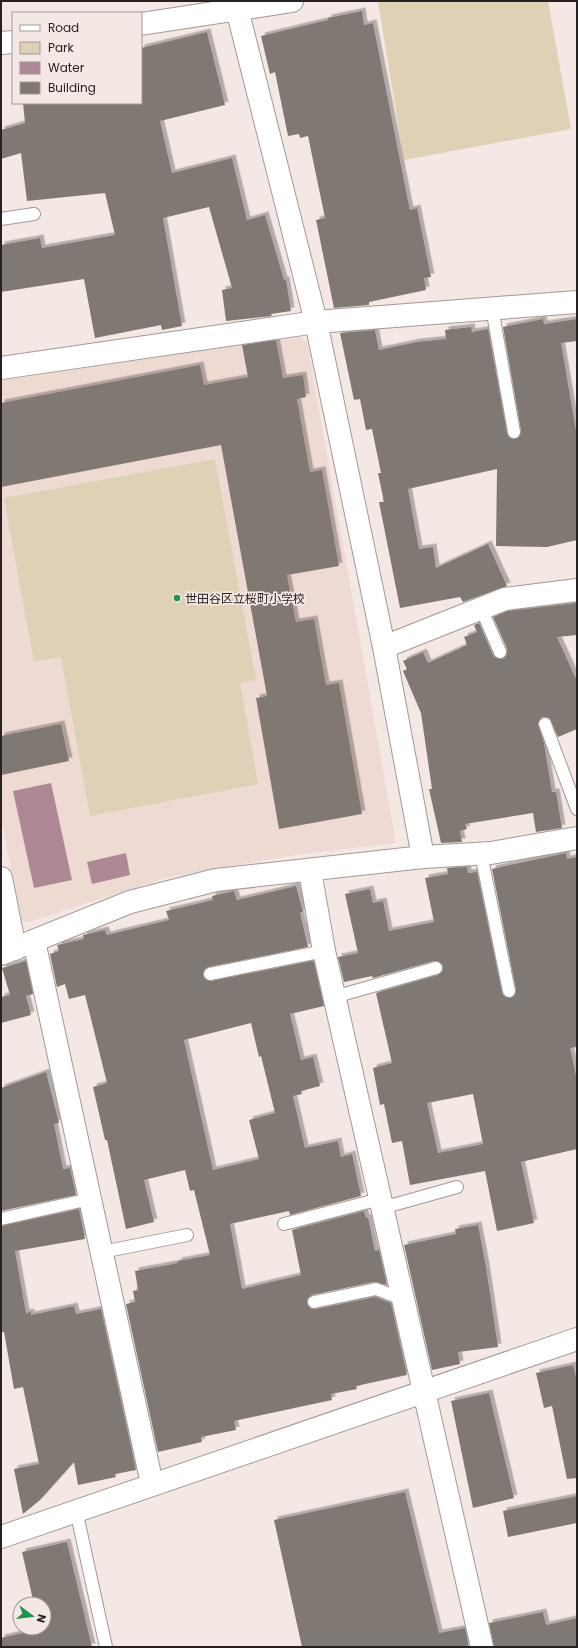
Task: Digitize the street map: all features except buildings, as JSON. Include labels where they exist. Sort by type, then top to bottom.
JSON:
[{"type":"street","points":[[142,24],[236,5],[292,1]]},
{"type":"street","points":[[236,5],[316,322],[384,647],[423,857]]},
{"type":"street","points":[[1,44],[12,42]]},
{"type":"street","points":[[1,368],[316,322],[577,302]]},
{"type":"street","points":[[384,647],[505,599],[577,590]]},
{"type":"street","points":[[17,948],[130,902],[216,880],[423,857],[481,854],[577,838]]},
{"type":"street","points":[[310,870],[324,951],[334,997],[482,1647]]},
{"type":"street","points":[[1,878],[17,948],[90,1199],[152,1484]]},
{"type":"street","points":[[1,1537],[577,1339]]},
{"type":"lane","points":[[1,219],[34,214]]},
{"type":"lane","points":[[492,308],[514,432]]},
{"type":"lane","points":[[481,608],[500,652]]},
{"type":"lane","points":[[545,724],[577,809]]},
{"type":"lane","points":[[481,854],[509,991]]},
{"type":"lane","points":[[210,974],[324,951]]},
{"type":"lane","points":[[334,997],[436,968]]},
{"type":"lane","points":[[284,1224],[457,1187]]},
{"type":"lane","points":[[1,1219],[90,1199]]},
{"type":"lane","points":[[102,1252],[187,1235]]},
{"type":"lane","points":[[314,1302],[376,1289],[402,1299]]},
{"type":"lane","points":[[76,1510],[106,1647]]},
{"type":"shaded area","name":"世田谷区立桜町小学校","points":[[300,337],[307,342],[396,843],[288,856],[169,877],[28,922],[21,920],[1,818],[1,379]]},
{"type":"green space","points":[[548,1],[571,129],[404,160],[378,2]]},
{"type":"green space","points":[[215,459],[256,680],[240,683],[258,784],[90,816],[61,657],[34,662],[4,498]]},
{"type":"water","points":[[51,783],[72,880],[34,888],[13,791]]},
{"type":"water","points":[[126,853],[130,875],[92,884],[87,862]]},
{"type":"place","name":"世田谷区立桜町小学校","points":[[177,598]]}]
